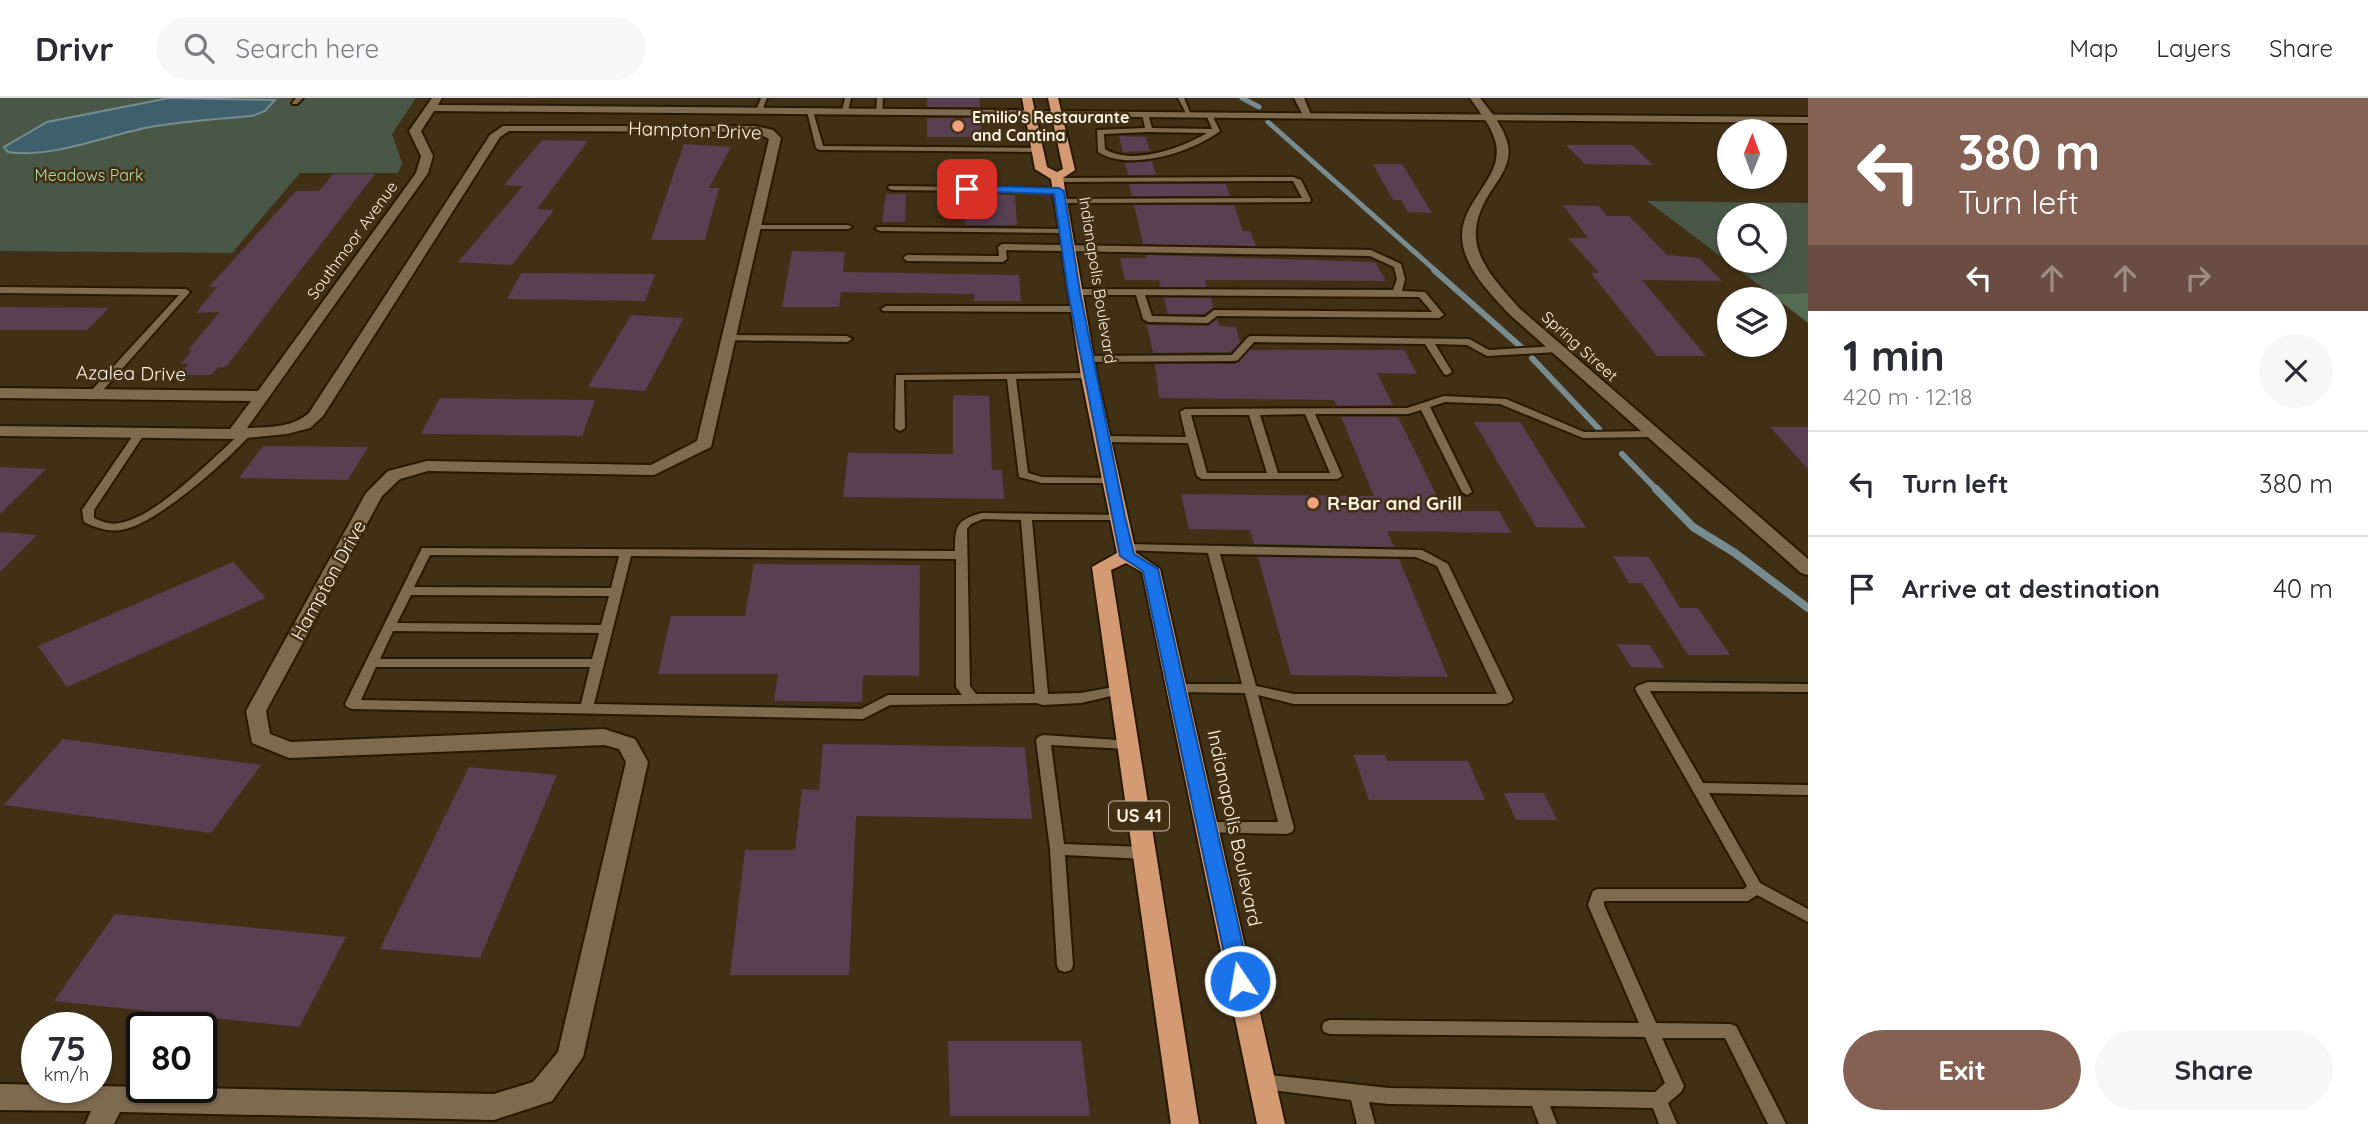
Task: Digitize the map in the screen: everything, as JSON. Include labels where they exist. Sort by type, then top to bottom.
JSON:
[{"type":"highway","name":"Indianapolis Boulevard","points":[[1027,98],[1041,169],[1058,187],[1089,376],[1127,552],[1151,569],[1271,1124]]},
{"type":"highway","name":"Indianapolis Boulevard","points":[[1053,98],[1069,170],[1058,187]]},
{"type":"highway","name":"US 41","points":[[1127,552],[1101,567],[1185,1124]]},
{"type":"street","points":[[635,119],[644,98]]},
{"type":"street","points":[[1299,98],[1308,115]]},
{"type":"street","name":"Spring Street","points":[[1475,98],[1492,118],[1503,153],[1503,163],[1474,208],[1468,227],[1469,245],[1485,279],[1514,311],[1808,569]]},
{"type":"street","points":[[434,103],[635,119],[760,111],[845,111],[1808,120]]},
{"type":"street","name":"Southmoor Avenue","points":[[261,396],[422,173],[427,156],[415,131],[434,103]]},
{"type":"street","name":"Hampton Drive","points":[[0,431],[241,433],[281,431],[304,425],[315,416],[496,135],[507,128],[635,119],[769,132],[775,138],[705,444],[654,470],[427,466],[394,475],[375,493],[256,711],[260,738],[289,750],[604,737],[627,744],[637,762],[570,1057],[542,1092],[494,1107],[105,1113],[0,1097]]},
{"type":"street","name":"Azalea Drive","points":[[0,393],[261,396]]},
{"type":"street","points":[[241,433],[261,396]]},
{"type":"lane","points":[[760,111],[764,98]]},
{"type":"lane","points":[[845,111],[848,98]]},
{"type":"lane","points":[[879,112],[880,98]]},
{"type":"lane","points":[[1181,98],[1189,114]]},
{"type":"lane","points":[[810,111],[820,148],[1037,150]]},
{"type":"lane","points":[[1145,114],[1149,130]]},
{"type":"lane","points":[[1209,114],[1216,131]]},
{"type":"lane","points":[[1216,131],[1171,153],[1118,156],[1107,155],[1101,149],[1100,132],[1216,131]]},
{"type":"lane","points":[[892,188],[1058,187],[1293,179],[1297,180],[1307,200],[1058,187]]},
{"type":"lane","points":[[754,227],[848,228]]},
{"type":"lane","points":[[880,229],[1064,231]]},
{"type":"lane","points":[[907,258],[1003,260],[1002,247],[1371,253],[1398,266],[1401,279],[1397,293]]},
{"type":"lane","points":[[0,290],[186,292],[94,394]]},
{"type":"lane","points":[[1074,292],[1140,292],[1397,293],[1422,294],[1439,315],[1214,313],[1208,320],[1148,319],[1140,292]]},
{"type":"lane","points":[[886,310],[1077,309]]},
{"type":"lane","points":[[728,338],[847,339]]},
{"type":"lane","points":[[1086,359],[1236,358],[1251,339],[1469,342],[1487,353],[1557,349]]},
{"type":"lane","points":[[1428,341],[1447,372]]},
{"type":"lane","points":[[1011,376],[1023,475],[1042,480],[1110,481]]},
{"type":"lane","points":[[900,428],[899,377],[1089,376]]},
{"type":"lane","points":[[1309,413],[1336,476],[1202,476],[1185,412],[1254,414],[1408,411],[1444,400],[1502,401],[1583,435],[1652,434]]},
{"type":"lane","points":[[1424,406],[1467,492]]},
{"type":"lane","points":[[1254,414],[1274,477]]},
{"type":"lane","points":[[140,433],[88,510],[88,520],[101,526],[124,526],[146,518],[241,433]]},
{"type":"lane","points":[[1102,439],[1192,440]]},
{"type":"lane","points":[[972,699],[963,687],[961,529],[967,522],[982,516],[1118,517]]},
{"type":"lane","points":[[1026,516],[1042,700]]},
{"type":"lane","points":[[1127,552],[1213,550],[1418,553],[1442,564],[1506,699],[1294,699],[1250,689],[1178,688]]},
{"type":"lane","points":[[1208,828],[1287,828],[1213,550]]},
{"type":"lane","points":[[962,555],[426,551],[352,704],[863,714],[888,700],[1042,700],[1081,698],[1119,690]]},
{"type":"lane","points":[[586,709],[626,552]]},
{"type":"lane","points":[[407,591],[616,592]]},
{"type":"lane","points":[[389,627],[607,629]]},
{"type":"lane","points":[[372,663],[598,663]]},
{"type":"lane","points":[[1808,688],[1648,686],[1642,689],[1755,887],[1808,916]]},
{"type":"lane","points":[[1065,965],[1057,849],[1043,740],[1128,744]]},
{"type":"lane","points":[[1699,788],[1808,790]]},
{"type":"lane","points":[[1057,849],[1144,853]]},
{"type":"lane","points":[[1262,1082],[1358,1094],[1658,1100],[1675,1086],[1596,905],[1598,895],[1748,895],[1755,887]]},
{"type":"lane","points":[[1330,1027],[1730,1031],[1777,1124]]},
{"type":"lane","points":[[1358,1094],[1366,1124]]},
{"type":"lane","points":[[1538,1099],[1548,1124]]},
{"type":"lane","points":[[1658,1100],[1668,1124]]},
{"type":"green space","name":"Meadows Park","points":[[0,98],[416,98],[392,134],[402,163],[398,173],[300,173],[232,253],[0,251]]},
{"type":"green space","points":[[1647,201],[1808,203],[1808,293],[1787,294],[1787,287],[1762,287],[1743,273],[1787,273],[1787,203],[1717,203],[1717,254]]},
{"type":"green space","points":[[1808,293],[1808,323],[1787,307],[1787,294]]},
{"type":"water","points":[[169,98],[275,100],[265,111],[252,116],[150,127],[42,152],[8,152],[4,147],[47,122]]},
{"type":"building","points":[[927,98],[979,98],[980,107],[927,107]]},
{"type":"building","points":[[927,118],[981,118],[982,137],[927,137]]},
{"type":"building","points":[[1119,136],[1146,137],[1150,151],[1123,152]]},
{"type":"building","points":[[542,140],[588,141],[537,209],[554,210],[512,265],[458,262],[523,186],[504,185]]},
{"type":"building","points":[[684,144],[731,147],[709,188],[719,188],[705,240],[651,240]]},
{"type":"building","points":[[1566,145],[1632,145],[1653,165],[1585,164]]},
{"type":"building","points":[[1152,161],[1156,175],[1128,175],[1125,163]]},
{"type":"building","points":[[1373,164],[1402,164],[1432,213],[1408,212],[1401,200],[1393,200]]},
{"type":"building","points":[[333,174],[375,174],[226,367],[218,367],[211,375],[179,375],[189,364],[181,364],[192,350],[188,350],[220,312],[196,313],[217,287],[209,287],[296,191],[319,191]]},
{"type":"building","points":[[1129,184],[1226,184],[1230,196],[1132,196]]},
{"type":"building","points":[[886,194],[906,194],[905,222],[882,222]]},
{"type":"building","points":[[962,194],[1015,195],[1017,225],[965,225]]},
{"type":"building","points":[[1134,205],[1234,205],[1243,231],[1250,231],[1256,246],[1143,244]]},
{"type":"building","points":[[1563,205],[1599,206],[1607,216],[1629,216],[1667,255],[1699,258],[1722,281],[1642,280],[1706,356],[1657,356],[1591,273],[1599,273],[1568,238],[1588,238]]},
{"type":"building","points":[[792,251],[845,252],[843,272],[1019,275],[1021,301],[974,301],[974,294],[841,292],[839,307],[782,307]]},
{"type":"building","points":[[1146,255],[1375,262],[1386,281],[1205,280],[1207,287],[1161,287],[1159,280],[1125,280],[1120,258],[1147,258]]},
{"type":"building","points":[[521,273],[655,274],[645,301],[507,299]]},
{"type":"building","points":[[1164,298],[1211,298],[1213,308],[1204,314],[1168,314]]},
{"type":"building","points":[[0,307],[109,308],[87,330],[0,330]]},
{"type":"building","points":[[631,315],[684,318],[645,391],[588,387]]},
{"type":"building","points":[[1217,319],[1219,326],[1236,327],[1240,342],[1231,352],[1153,353],[1147,325],[1208,326]]},
{"type":"building","points":[[1250,350],[1404,350],[1417,374],[1377,373],[1393,405],[1337,406],[1334,400],[1159,398],[1155,364],[1235,364]]},
{"type":"building","points":[[953,395],[989,396],[992,470],[1002,470],[1004,499],[843,497],[848,453],[953,454]]},
{"type":"building","points":[[440,398],[595,400],[582,436],[421,434]]},
{"type":"building","points":[[1341,417],[1398,417],[1444,511],[1499,511],[1511,533],[1387,531],[1394,547],[1254,544],[1250,530],[1189,529],[1181,494],[1374,496]]},
{"type":"building","points":[[1474,422],[1520,422],[1586,528],[1536,527]]},
{"type":"building","points":[[1770,427],[1808,427],[1808,469]]},
{"type":"building","points":[[263,446],[368,447],[348,480],[239,478]]},
{"type":"building","points":[[0,467],[46,469],[0,514]]},
{"type":"building","points":[[0,532],[37,535],[0,572]]},
{"type":"building","points":[[1613,556],[1649,557],[1680,608],[1698,608],[1730,655],[1688,655],[1642,583],[1629,583]]},
{"type":"building","points":[[1258,557],[1399,559],[1448,677],[1291,675]]},
{"type":"building","points":[[233,562],[266,598],[67,687],[38,646]]},
{"type":"building","points":[[754,564],[920,565],[919,676],[863,675],[862,702],[774,701],[778,674],[658,674],[671,616],[745,616]]},
{"type":"building","points":[[1617,644],[1650,645],[1664,668],[1631,667]]},
{"type":"building","points":[[63,739],[261,765],[211,833],[4,805]]},
{"type":"building","points":[[823,744],[1025,747],[1032,819],[856,816],[849,975],[730,975],[745,850],[795,850],[802,789],[819,790]]},
{"type":"building","points":[[1354,755],[1385,755],[1387,761],[1468,761],[1485,800],[1369,800]]},
{"type":"building","points":[[469,767],[557,775],[480,958],[380,949]]},
{"type":"building","points":[[1504,793],[1544,793],[1557,820],[1516,820]]},
{"type":"building","points":[[115,914],[346,937],[299,1027],[217,1018],[217,1012],[158,1012],[54,1001]]},
{"type":"building","points":[[948,1041],[1081,1041],[1090,1116],[950,1116]]},
{"type":"waterway","points":[[1242,98],[1259,107]]},
{"type":"waterway","points":[[1268,122],[1436,271]]},
{"type":"waterway","points":[[1434,270],[1521,347]]},
{"type":"waterway","points":[[1532,358],[1599,429]]},
{"type":"waterway","points":[[1622,454],[1658,491]]},
{"type":"waterway","points":[[1656,489],[1693,527],[1735,553],[1808,608]]},
{"type":"place","name":"Emilio's Restaurante and Cantina","points":[[958,126]]},
{"type":"place","name":"R-Bar and Grill","points":[[1313,503]]},
{"type":"route","points":[[967,189],[1059,191],[1093,397],[1118,517],[1127,556],[1151,569],[1240,981]]}]
